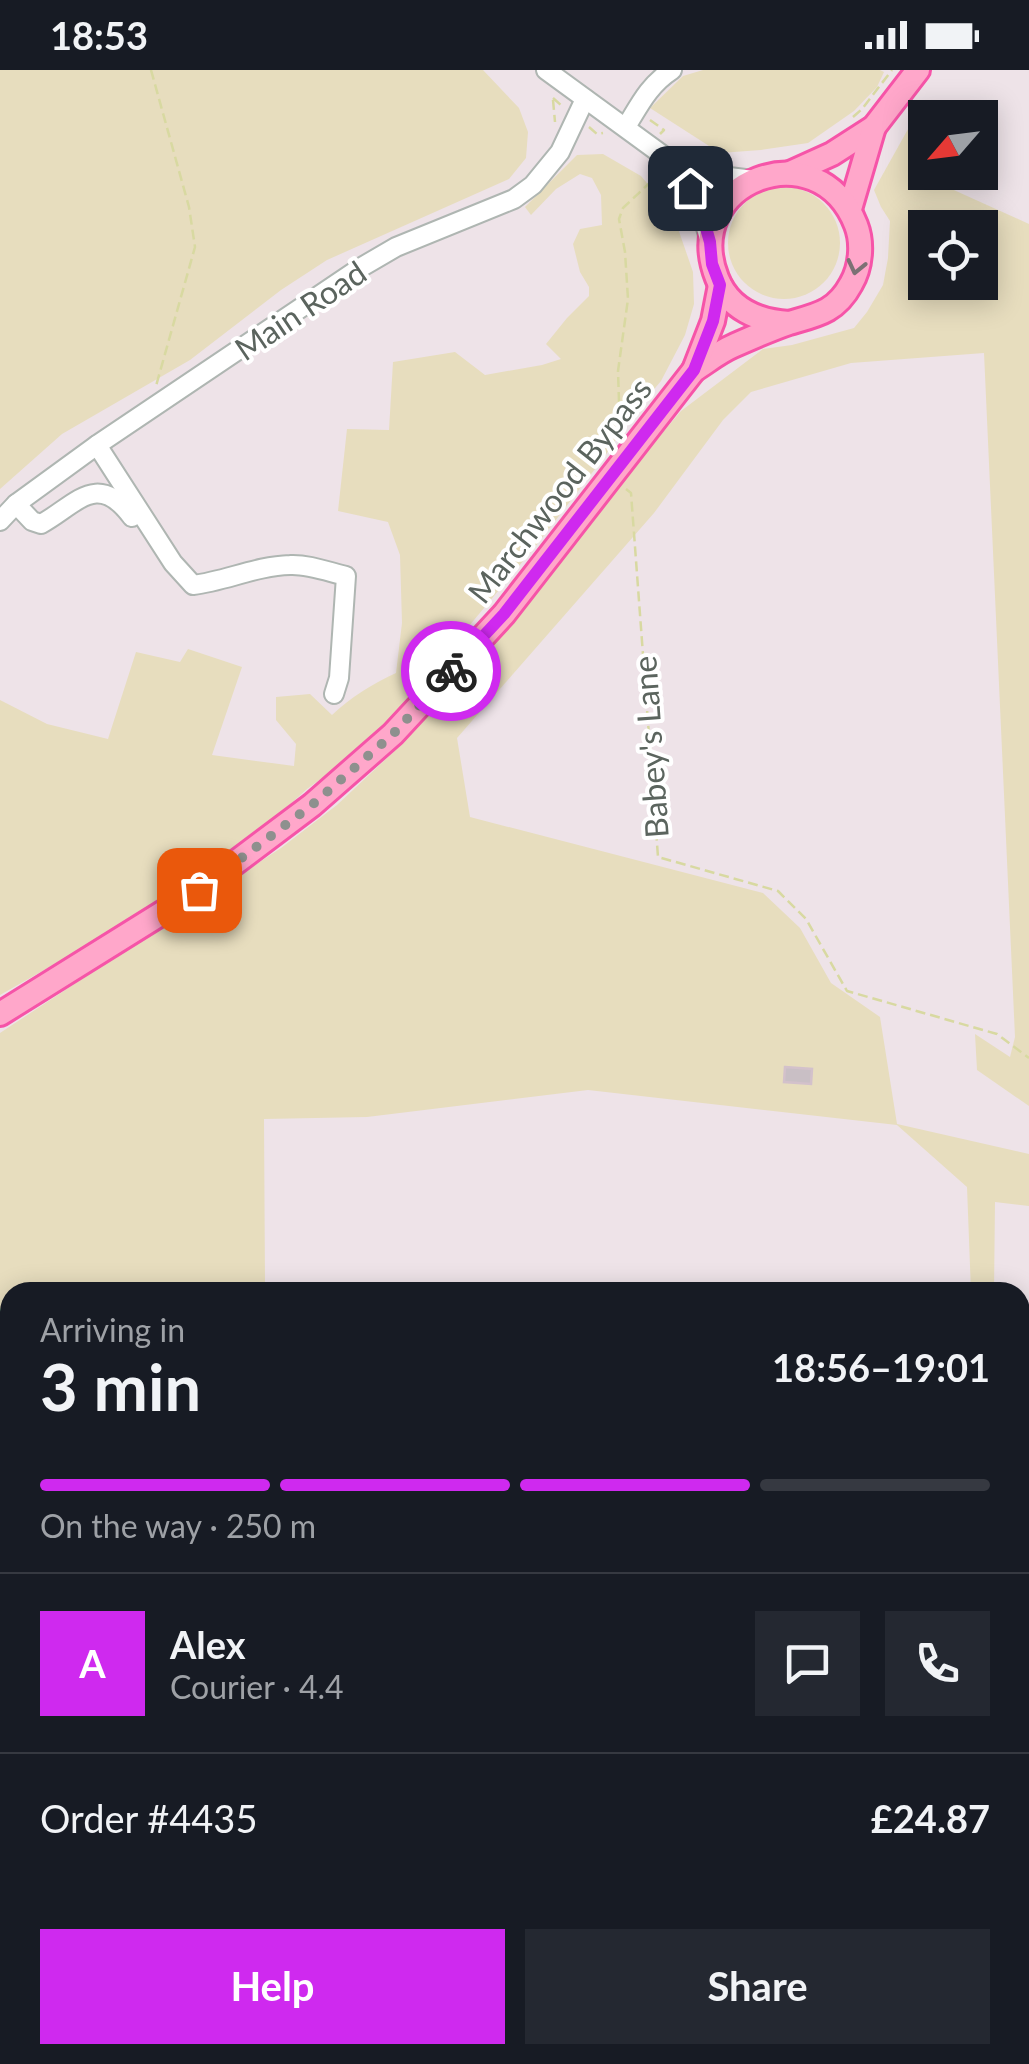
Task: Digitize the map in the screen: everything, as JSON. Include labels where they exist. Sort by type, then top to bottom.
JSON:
[{"type":"main road","points":[[790,172],[813,178],[834,190],[850,208],[859,233],[860,258],[852,283],[836,304],[814,318],[769,322],[732,302],[720,285],[712,264],[710,242],[723,205],[752,180],[790,172],[832,154],[874,127],[918,70]]},
{"type":"main road","points":[[850,208],[874,127]]},
{"type":"main road","name":"Marchwood Bypass","points":[[0,1014],[199,890],[312,805],[393,734],[504,614],[694,370],[713,321],[720,285]]},
{"type":"main road","name":"Marchwood Bypass","points":[[694,370],[729,348],[789,323]]},
{"type":"street","points":[[546,70],[672,162],[690,188],[710,242]]},
{"type":"street","points":[[626,127],[644,95],[672,70]]},
{"type":"street","name":"Main Road","points":[[0,521],[16,504],[97,445],[360,268],[396,247],[523,192],[560,152],[585,99]]},
{"type":"street","points":[[672,162],[752,180]]},
{"type":"street","points":[[97,445],[173,564],[193,585],[294,564],[346,576],[339,678],[334,694]]},
{"type":"street","points":[[16,504],[32,522],[41,524],[81,497],[94,494],[112,498],[132,517]]},
{"type":"path","points":[[148,412],[194,247],[189,207],[151,70]]},
{"type":"path","points":[[851,119],[892,70]]},
{"type":"path","points":[[620,433],[618,371],[628,300],[619,219],[623,208],[672,162]]},
{"type":"path","name":"Babey's Lane","points":[[624,487],[631,494],[658,857],[778,891],[806,919],[847,991],[997,1034],[1029,1058]]},
{"type":"shaded area","points":[[0,70],[483,70],[519,108],[528,132],[526,158],[509,179],[327,260],[190,360],[62,434],[0,489]]},
{"type":"shaded area","points":[[703,70],[884,72],[877,87],[854,111],[808,143],[720,153],[650,108],[683,76]]},
{"type":"shaded area","points":[[908,129],[908,190],[954,190],[1029,224],[1029,1106],[977,1070],[975,1034],[1010,1057],[1015,1037],[984,353],[851,363],[751,392],[723,420],[654,513],[457,738],[470,817],[763,893],[800,928],[831,983],[880,1017],[897,1124],[1029,1154],[1029,1206],[995,1202],[994,1282],[971,1282],[967,1187],[897,1125],[588,1090],[367,1117],[264,1119],[265,1282],[0,1282],[0,1033],[281,848],[337,805],[403,743],[681,411],[763,349],[854,328],[883,285],[890,221],[874,190]]},
{"type":"shaded area","points":[[603,154],[641,176],[673,214],[693,272],[694,304],[685,335],[661,381],[539,542],[385,727],[256,835],[168,900],[0,995],[0,700],[47,724],[108,739],[136,652],[180,662],[188,649],[242,667],[212,755],[294,766],[296,744],[276,720],[276,697],[310,694],[332,715],[362,691],[396,673],[402,623],[400,555],[388,522],[338,511],[347,429],[389,430],[393,362],[455,352],[485,375],[561,359],[546,344],[589,296],[573,244],[580,229],[602,225],[601,195],[592,178],[580,174],[556,189],[531,215],[525,207],[577,155]]},
{"type":"shaded area","points":[[784,187],[806,191],[824,203],[836,221],[840,243],[836,265],[824,283],[806,295],[784,299],[762,295],[744,283],[732,265],[728,243],[732,221],[744,203],[762,191]]},
{"type":"building","points":[[785,1067],[812,1069],[811,1084],[784,1082]]},
{"type":"way so far","points":[[199,890],[312,805],[393,734],[451,671]]},
{"type":"route","points":[[451,671],[504,614],[694,370],[713,321],[720,285],[702,214],[690,188]]}]
